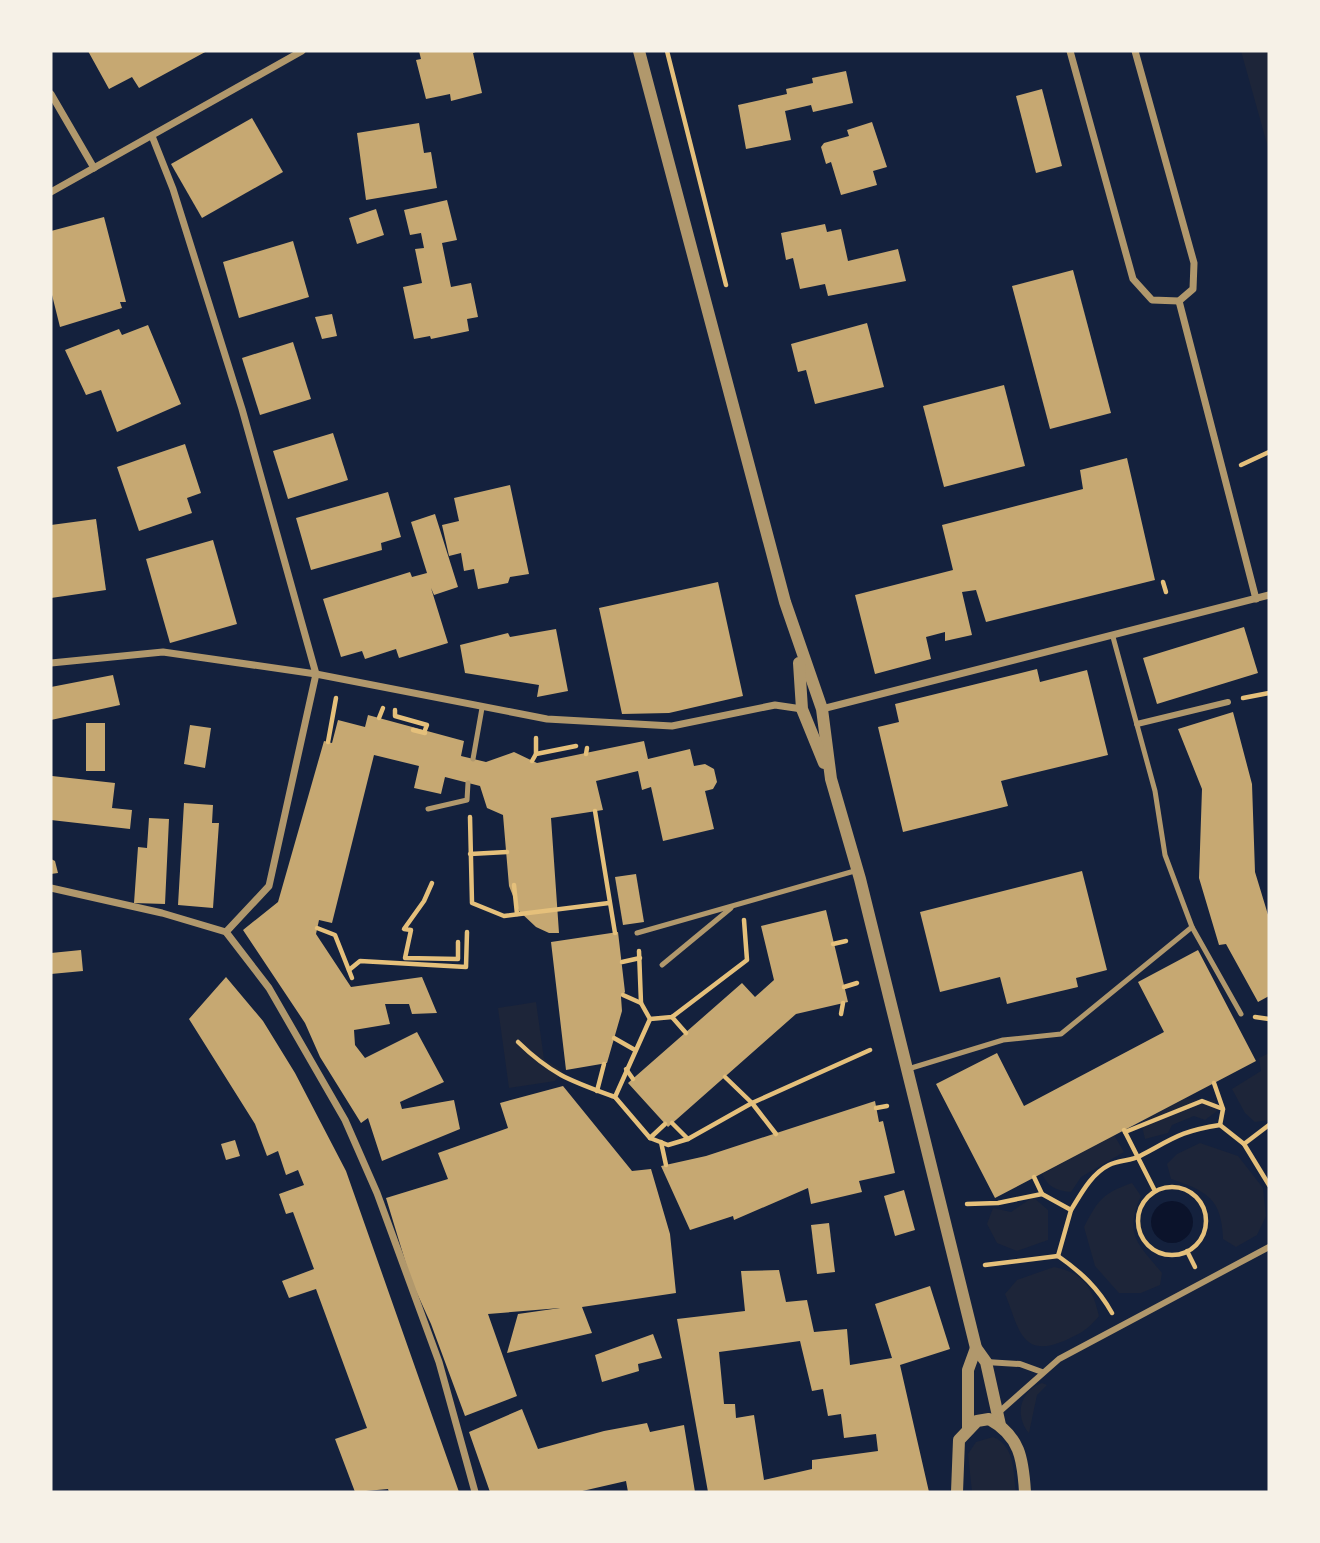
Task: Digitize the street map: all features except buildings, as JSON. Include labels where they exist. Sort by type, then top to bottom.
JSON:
[{"type":"street","points":[[51,192],[302,51]]},
{"type":"street","points":[[639,51],[798,648],[822,709],[831,779]]},
{"type":"street","points":[[1070,51],[1133,279],[1152,300],[1179,301],[1193,289],[1194,263],[1135,51]]},
{"type":"street","points":[[51,94],[94,168]]},
{"type":"street","points":[[152,136],[173,189],[242,409],[316,674],[270,886],[226,932]]},
{"type":"street","points":[[1179,301],[1256,599]]},
{"type":"street","points":[[822,709],[1269,595]]},
{"type":"street","points":[[798,648],[803,709],[831,779],[858,870],[976,1348],[986,1362],[999,1419],[1017,1445],[1025,1492]]},
{"type":"street","points":[[51,663],[163,652],[316,674],[547,719],[672,726],[775,705],[803,709]]},
{"type":"street","points":[[1136,724],[1228,702]]},
{"type":"street","points":[[51,888],[162,913],[226,932],[269,988],[345,1120],[377,1193],[439,1362],[475,1492]]},
{"type":"street","points":[[957,1492],[959,1440],[968,1428],[977,1421],[999,1419],[1042,1372],[1059,1359],[1269,1247]]},
{"type":"street","points":[[968,1428],[968,1370],[976,1348]]},
{"type":"street","points":[[986,1362],[1020,1364],[1042,1372]]},
{"type":"lane","points":[[1112,637],[1156,791],[1165,855],[1192,927],[1241,1014]]},
{"type":"lane","points":[[473,759],[482,708]]},
{"type":"lane","points":[[428,809],[467,800],[468,783]]},
{"type":"lane","points":[[637,933],[858,870]]},
{"type":"lane","points":[[662,965],[733,906]]},
{"type":"lane","points":[[908,1069],[1003,1040],[1061,1034],[1192,927]]},
{"type":"path","points":[[1225,473],[1269,452]]},
{"type":"path","points":[[1163,582],[1166,592]]},
{"type":"path","points":[[1228,702],[1269,692]]},
{"type":"path","points":[[328,742],[336,698]]},
{"type":"path","points":[[379,718],[383,708]]},
{"type":"path","points":[[395,710],[395,716],[427,725],[425,732],[413,730]]},
{"type":"path","points":[[533,761],[536,738]]},
{"type":"path","points":[[536,754],[576,746]]},
{"type":"path","points":[[469,811],[472,903],[504,916],[609,904]]},
{"type":"path","points":[[595,811],[615,933]]},
{"type":"path","points":[[470,854],[506,852]]},
{"type":"path","points":[[432,883],[404,929],[411,930],[405,958],[458,959],[458,942]]},
{"type":"path","points":[[514,886],[517,914]]},
{"type":"path","points":[[650,1019],[671,1017],[747,960],[743,904]]},
{"type":"path","points":[[317,928],[335,935],[352,978]]},
{"type":"path","points":[[349,970],[360,961],[466,967],[467,932]]},
{"type":"path","points":[[637,933],[641,1003],[650,1019]]},
{"type":"path","points":[[833,944],[846,941]]},
{"type":"path","points":[[622,962],[640,958]]},
{"type":"path","points":[[844,988],[857,983]]},
{"type":"path","points":[[623,995],[641,1003]]},
{"type":"path","points":[[841,1014],[843,1003]]},
{"type":"path","points":[[671,1017],[686,1032]]},
{"type":"path","points":[[615,1097],[650,1019]]},
{"type":"path","points":[[614,1038],[635,1050]]},
{"type":"path","points":[[518,1042],[542,1066],[559,1076],[615,1097],[650,1138],[668,1145],[688,1139],[752,1104],[870,1050]]},
{"type":"path","points":[[597,1090],[604,1064]]},
{"type":"path","points":[[626,1069],[632,1079]]},
{"type":"path","points":[[725,1077],[752,1104],[776,1134]]},
{"type":"path","points":[[1214,1083],[1223,1110],[1220,1125]]},
{"type":"path","points":[[1155,1191],[1125,1131],[1202,1101],[1223,1110]]},
{"type":"path","points":[[876,1108],[887,1106]]},
{"type":"path","points":[[672,1123],[688,1139]]},
{"type":"path","points":[[650,1138],[665,1124]]},
{"type":"path","points":[[1058,1256],[1071,1210],[1093,1177],[1110,1164],[1138,1157],[1167,1138],[1189,1130],[1220,1125],[1244,1144],[1269,1185]]},
{"type":"path","points":[[1244,1144],[1269,1125]]},
{"type":"path","points":[[661,1142],[666,1165]]},
{"type":"path","points":[[1034,1177],[1042,1194],[1071,1210]]},
{"type":"path","points":[[1176,1188],[1186,1191],[1201,1205],[1205,1226],[1196,1245],[1187,1251],[1164,1254],[1154,1250],[1139,1232],[1140,1209],[1155,1191],[1176,1188]]},
{"type":"path","points":[[967,1204],[998,1203],[1042,1194]]},
{"type":"path","points":[[985,1265],[1058,1256],[1084,1274],[1103,1296],[1119,1327]]},
{"type":"shaded area","points":[[1241,51],[1269,51],[1269,151]]},
{"type":"shaded area","points":[[536,1002],[544,1059],[563,1071],[555,1081],[509,1088],[498,1008]]},
{"type":"shaded area","points":[[1269,1053],[1269,1120],[1255,1122],[1245,1113],[1232,1089],[1261,1071],[1259,1058]]},
{"type":"shaded area","points":[[1184,1099],[1215,1100],[1217,1111],[1205,1120],[1194,1116],[1172,1125],[1168,1133],[1145,1139],[1141,1122]]},
{"type":"shaded area","points":[[1114,1135],[1124,1152],[1081,1177],[1071,1192],[1054,1188],[1044,1178],[1042,1174]]},
{"type":"shaded area","points":[[1200,1143],[1238,1156],[1263,1188],[1266,1216],[1257,1235],[1236,1247],[1223,1239],[1220,1214],[1210,1198],[1171,1179],[1167,1164],[1177,1154]]},
{"type":"shaded area","points":[[1132,1183],[1141,1196],[1133,1221],[1136,1239],[1162,1273],[1160,1285],[1141,1293],[1119,1293],[1095,1266],[1084,1227],[1102,1199],[1114,1190]]},
{"type":"shaded area","points":[[1033,1197],[1048,1210],[1048,1240],[1017,1251],[997,1243],[987,1224],[993,1208],[1011,1212]]},
{"type":"shaded area","points":[[1172,1201],[1187,1207],[1193,1222],[1187,1237],[1172,1243],[1157,1237],[1151,1222],[1157,1207]]},
{"type":"shaded area","points":[[1054,1267],[1080,1277],[1090,1289],[1099,1316],[1087,1328],[1064,1341],[1038,1346],[1023,1337],[1005,1294],[1017,1280]]},
{"type":"shaded area","points":[[1042,1383],[1047,1385],[1037,1395],[1029,1433],[1022,1419],[1022,1404],[1029,1391]]},
{"type":"shaded area","points":[[993,1437],[1005,1446],[1009,1453],[1016,1492],[972,1492],[968,1454],[976,1442]]}]
